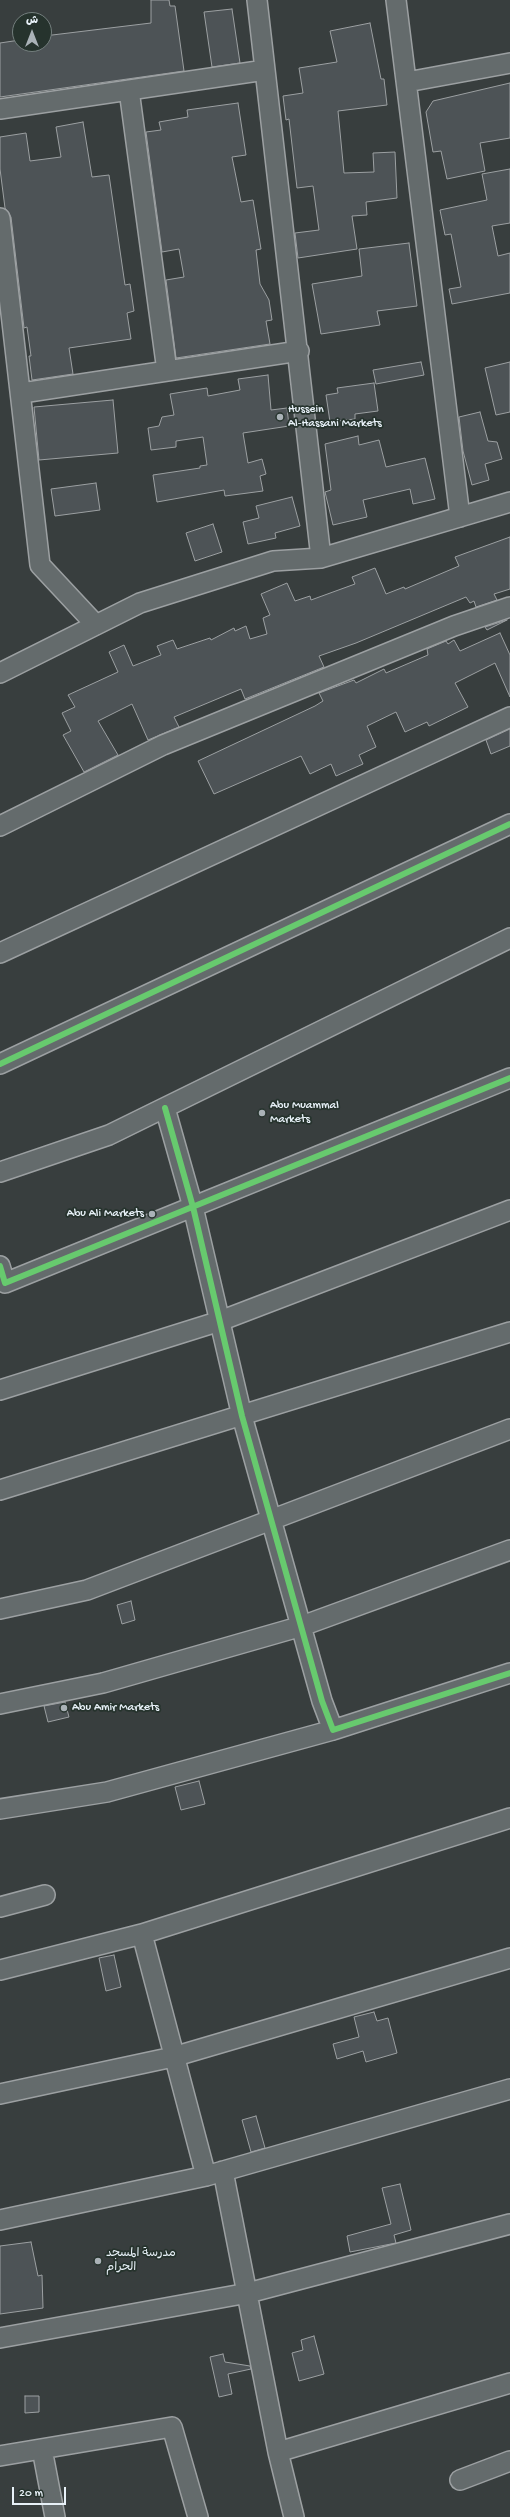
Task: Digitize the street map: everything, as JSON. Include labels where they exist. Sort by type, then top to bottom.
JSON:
[{"type":"street","points":[[257,0],[299,351],[321,558]]},
{"type":"street","points":[[396,0],[460,517]]},
{"type":"street","points":[[407,82],[510,64]]},
{"type":"street","points":[[0,109],[265,70]]},
{"type":"street","points":[[129,90],[167,371]]},
{"type":"street","points":[[0,218],[2,251],[22,393],[40,566],[96,625]]},
{"type":"street","points":[[22,393],[299,351]]},
{"type":"street","points":[[0,673],[140,603],[273,561],[321,558],[510,502]]},
{"type":"street","points":[[0,826],[163,745],[454,626],[510,607]]},
{"type":"street","points":[[0,953],[510,717]]},
{"type":"street","points":[[0,1064],[510,824]]},
{"type":"street","points":[[0,1172],[109,1135],[510,938]]},
{"type":"street","points":[[2,1278],[192,1207],[510,1078]]},
{"type":"street","points":[[165,1108],[192,1207],[242,1416],[322,1701],[333,1730]]},
{"type":"street","points":[[0,1390],[220,1321],[510,1210]]},
{"type":"street","points":[[0,1490],[510,1332]]},
{"type":"street","points":[[0,1609],[87,1590],[510,1429]]},
{"type":"street","points":[[0,1704],[103,1683],[302,1626],[510,1550]]},
{"type":"street","points":[[0,1809],[107,1792],[333,1730],[510,1672]]},
{"type":"street","points":[[0,1970],[142,1934],[510,1818]]},
{"type":"street","points":[[0,1907],[45,1895]]},
{"type":"street","points":[[142,1934],[173,2057],[214,2173],[248,2293],[278,2452],[294,2517]]},
{"type":"street","points":[[0,2094],[173,2057],[510,1958]]},
{"type":"street","points":[[0,2220],[214,2173],[510,2089]]},
{"type":"street","points":[[0,2338],[248,2293],[510,2224]]},
{"type":"street","points":[[278,2452],[510,2383]]},
{"type":"street","points":[[0,2456],[172,2427],[198,2517]]},
{"type":"street","points":[[42,2449],[55,2517]]},
{"type":"street","points":[[460,2480],[510,2462]]},
{"type":"building","points":[[151,0],[169,0],[170,6],[175,6],[184,71],[0,97],[0,43],[12,41],[12,52],[52,52],[52,35],[151,23]]},
{"type":"building","points":[[232,9],[240,63],[212,67],[204,12]]},
{"type":"building","points":[[370,23],[381,79],[384,79],[387,105],[338,111],[344,173],[374,172],[373,153],[395,152],[397,198],[366,202],[367,215],[352,216],[357,249],[298,258],[295,233],[319,230],[313,186],[297,188],[289,119],[286,120],[283,96],[303,93],[299,68],[337,62],[330,31]]},
{"type":"building","points":[[510,83],[510,138],[480,143],[485,171],[447,179],[441,151],[433,152],[426,112],[433,101]]},
{"type":"building","points":[[238,103],[246,155],[232,157],[241,202],[253,200],[261,249],[256,250],[260,284],[269,300],[272,320],[266,321],[270,344],[176,358],[166,280],[184,277],[179,249],[162,252],[146,132],[161,130],[159,122],[188,117],[187,110]]},
{"type":"building","points":[[83,122],[92,177],[109,175],[125,285],[130,284],[134,311],[127,313],[131,339],[69,348],[73,374],[32,380],[29,356],[31,356],[27,327],[24,328],[11,217],[5,208],[0,169],[0,137],[26,133],[30,161],[61,157],[56,127]]},
{"type":"building","points":[[510,169],[510,223],[492,226],[498,256],[510,253],[510,293],[452,304],[449,289],[461,287],[451,234],[445,235],[440,210],[487,200],[482,174]]},
{"type":"building","points":[[409,243],[417,306],[377,311],[380,325],[321,334],[312,284],[362,276],[359,249]]},
{"type":"building","points":[[421,362],[424,375],[376,384],[373,370]]},
{"type":"building","points":[[510,362],[510,412],[496,415],[485,368]]},
{"type":"building","points":[[268,375],[271,410],[287,408],[289,426],[243,433],[248,463],[262,459],[266,474],[260,476],[263,491],[225,496],[224,490],[157,502],[153,475],[200,468],[200,466],[207,465],[203,437],[176,441],[176,447],[151,450],[148,428],[159,426],[162,417],[174,415],[170,394],[207,388],[208,396],[240,390],[238,379]]},
{"type":"building","points":[[374,383],[378,411],[355,414],[355,419],[330,422],[326,395],[338,393],[337,388]]},
{"type":"building","points":[[113,400],[118,453],[39,460],[34,407]]},
{"type":"building","points":[[480,412],[488,441],[497,442],[502,459],[485,464],[489,480],[472,485],[463,451],[459,417]]},
{"type":"building","points":[[358,436],[359,445],[379,440],[386,467],[425,458],[435,499],[413,504],[410,489],[363,500],[367,517],[333,525],[325,492],[331,490],[325,444]]},
{"type":"building","points":[[96,483],[100,510],[55,516],[51,489]]},
{"type":"building","points":[[292,497],[300,526],[275,533],[276,538],[248,544],[243,522],[259,518],[256,506]]},
{"type":"building","points":[[213,524],[222,552],[195,561],[186,533]]},
{"type":"building","points":[[510,537],[510,589],[494,594],[497,600],[476,607],[474,601],[470,603],[466,597],[356,643],[319,656],[324,667],[245,699],[241,689],[174,717],[179,727],[148,740],[132,704],[98,721],[118,755],[84,772],[63,735],[71,731],[62,713],[75,707],[68,695],[118,672],[109,652],[124,645],[133,666],[161,655],[157,646],[173,640],[177,649],[210,638],[211,640],[234,628],[235,631],[246,626],[250,639],[267,634],[263,618],[270,615],[261,594],[287,583],[295,601],[310,596],[311,600],[355,584],[352,577],[375,568],[386,594],[404,587],[405,589],[459,566],[455,557]]},
{"type":"building","points":[[507,620],[487,630],[485,627]]},
{"type":"building","points":[[500,633],[510,655],[510,697],[495,663],[455,683],[468,707],[429,726],[427,722],[405,732],[396,712],[367,726],[376,747],[359,755],[363,764],[336,776],[331,764],[310,774],[301,756],[214,794],[198,761],[315,706],[323,701],[319,693],[354,680],[356,683],[384,669],[386,673],[428,655],[427,649],[446,641],[448,644],[454,640],[460,651]]},
{"type":"building","points":[[510,729],[510,746],[491,754],[486,740]]},
{"type":"building","points":[[131,1601],[135,1620],[122,1624],[117,1605]]},
{"type":"building","points":[[65,1702],[69,1717],[48,1722],[44,1706]]},
{"type":"building","points":[[199,1781],[205,1804],[181,1810],[175,1787]]},
{"type":"building","points":[[114,1955],[121,1987],[106,1991],[99,1958]]},
{"type":"building","points":[[374,2012],[377,2021],[388,2018],[397,2053],[366,2062],[363,2051],[337,2059],[333,2044],[359,2037],[354,2017]]},
{"type":"building","points":[[256,2116],[265,2148],[251,2152],[242,2120]]},
{"type":"building","points":[[400,2184],[411,2230],[394,2235],[396,2243],[350,2252],[347,2236],[391,2224],[382,2188]]},
{"type":"building","points":[[31,2242],[38,2276],[42,2275],[43,2308],[0,2314],[0,2246]]},
{"type":"building","points":[[314,2336],[324,2374],[299,2381],[292,2353],[303,2350],[301,2340]]},
{"type":"building","points":[[223,2354],[225,2362],[250,2366],[251,2369],[228,2374],[232,2394],[219,2397],[210,2357]]},
{"type":"building","points":[[25,2396],[39,2396],[39,2412],[25,2413]]},
{"type":"cycle path","points":[[0,1064],[510,824]]},
{"type":"cycle path","points":[[0,1266],[5,1283],[510,1078]]},
{"type":"cycle path","points":[[165,1108],[193,1207],[242,1416],[322,1701],[333,1730],[510,1673]]},
{"type":"place","name":"Hussein Al-Hassani Markets","points":[[280,417]]},
{"type":"place","name":"Abu Muammal Markets","points":[[262,1113]]},
{"type":"place","name":"Abu Ali Markets","points":[[152,1214]]},
{"type":"place","name":"Abu Amir Markets","points":[[64,1708]]},
{"type":"place","name":"مدرسة المسجد الحرام","points":[[98,2261]]}]
